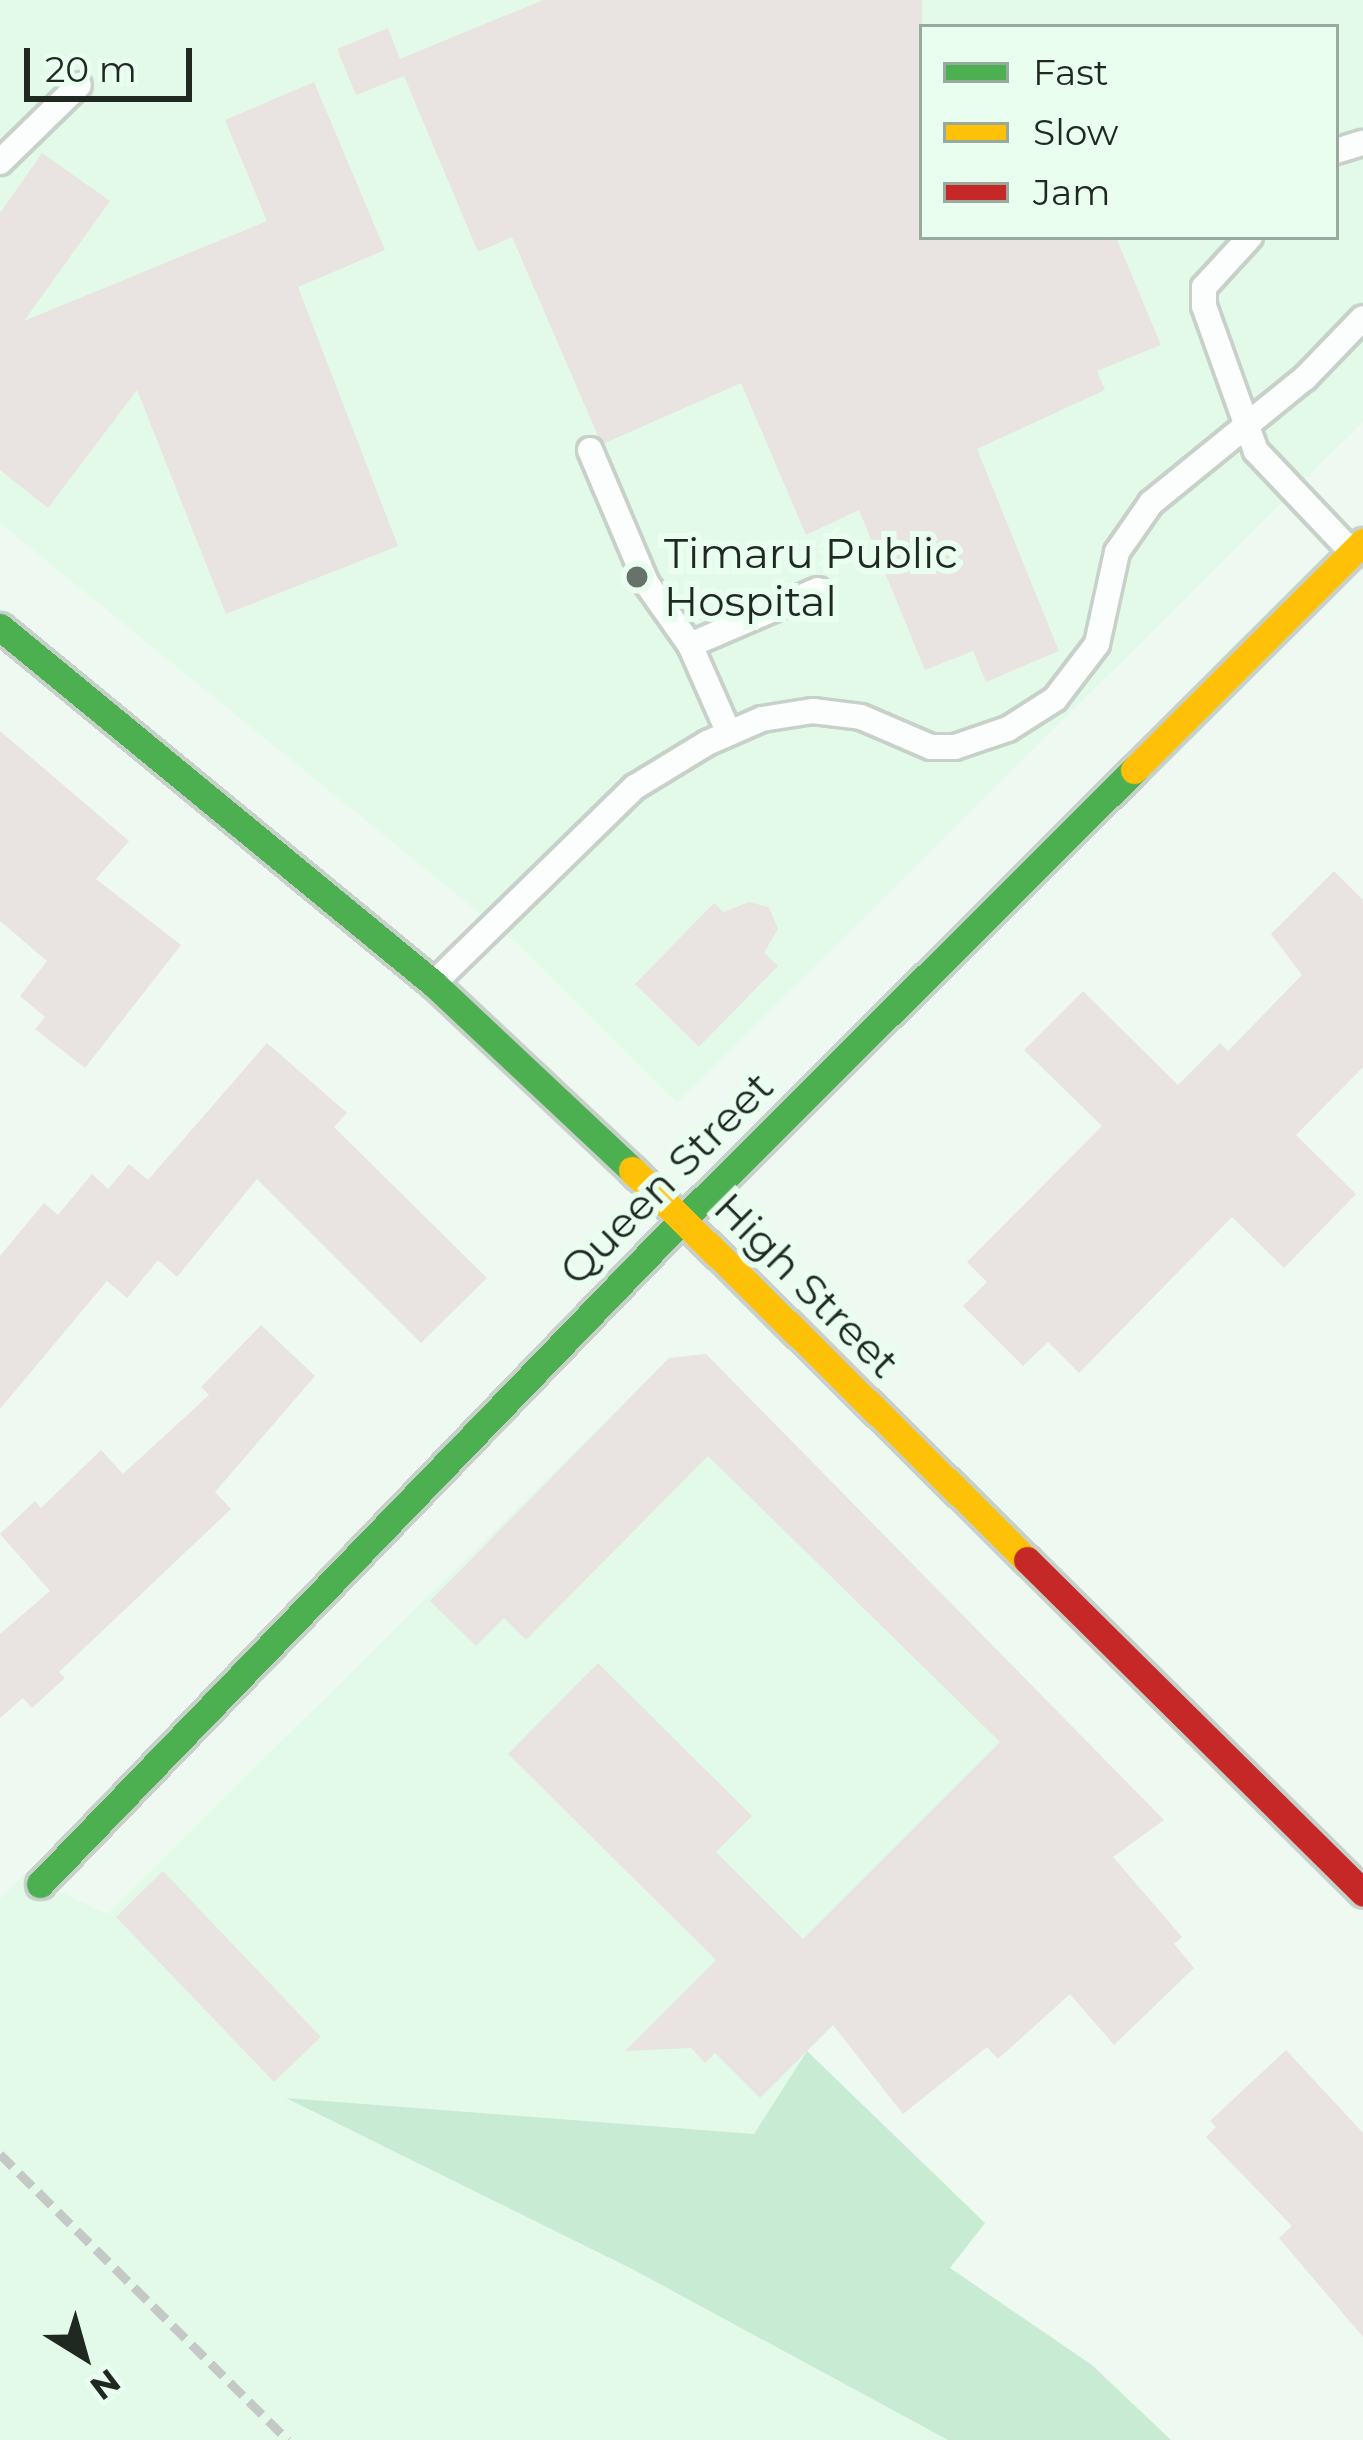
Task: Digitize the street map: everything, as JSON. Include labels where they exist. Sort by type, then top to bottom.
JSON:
[{"type":"street","name":"Queen Street","points":[[40,1884],[681,1221],[1358,547]]},
{"type":"street","name":"High Street","points":[[0,627],[434,984],[1363,1894]]},
{"type":"lane","points":[[0,162],[79,85]]},
{"type":"lane","points":[[1247,240],[1204,287],[1244,421],[1276,478],[1358,547]]},
{"type":"lane","points":[[434,984],[635,787],[729,734],[813,711],[861,717],[931,747],[955,747],[1008,729],[1083,669],[1117,552],[1151,502],[1244,421],[1305,378],[1363,318]]},
{"type":"lane","points":[[590,450],[647,584],[690,645],[729,734]]},
{"type":"lane","points":[[690,645],[818,590]]},
{"type":"shaded area","name":"Timaru Public Hospital","points":[[0,0],[1363,0],[1363,422],[677,1103],[519,945],[0,523]]},
{"type":"shaded area","points":[[706,1354],[1102,1756],[807,2051],[754,2134],[290,2099],[632,2269],[948,2440],[0,2440],[0,1899],[24,1875],[107,1914],[669,1358]]},
{"type":"shaded area","points":[[807,2051],[985,2223],[950,2268],[1092,2365],[1171,2440],[948,2440],[632,2269],[286,2098],[754,2134]]},
{"type":"building","points":[[543,0],[922,0],[919,240],[1117,240],[1161,345],[1097,371],[1105,390],[977,449],[1059,651],[986,682],[973,651],[925,670],[859,510],[806,535],[741,383],[605,443],[512,237],[478,252],[404,76],[356,95],[337,49],[388,28],[400,59]]},
{"type":"building","points":[[314,82],[385,250],[298,287],[398,546],[226,614],[137,390],[48,508],[0,470],[0,213],[42,153],[110,201],[24,321],[267,221],[225,120]]},
{"type":"building","points":[[0,731],[129,841],[96,879],[181,945],[85,1068],[35,1029],[45,1017],[20,996],[47,961],[0,921]]},
{"type":"building","points":[[1334,871],[1363,900],[1363,1067],[1296,1135],[1356,1194],[1284,1268],[1232,1217],[1079,1373],[1048,1342],[1023,1366],[963,1306],[987,1282],[967,1262],[1102,1126],[1024,1050],[1083,991],[1178,1085],[1220,1043],[1228,1051],[1302,975],[1271,934]]},
{"type":"building","points":[[749,902],[769,907],[778,929],[764,953],[778,966],[699,1047],[635,984],[714,903],[724,912]]},
{"type":"building","points":[[267,1043],[347,1113],[334,1127],[487,1278],[421,1343],[257,1179],[177,1277],[158,1260],[127,1298],[107,1281],[0,1409],[0,1256],[44,1203],[58,1215],[92,1174],[108,1189],[129,1164],[148,1180]]},
{"type":"building","points":[[261,1325],[315,1376],[215,1492],[231,1509],[59,1672],[65,1678],[32,1708],[23,1698],[0,1718],[0,1634],[50,1591],[0,1534],[35,1501],[41,1508],[101,1450],[123,1474],[209,1395],[201,1387]]},
{"type":"building","points":[[706,1354],[1164,1820],[1113,1857],[1182,1937],[1174,1944],[1194,1968],[1114,2045],[1070,1994],[998,2059],[987,2047],[903,2114],[833,2025],[760,2098],[715,2053],[705,2063],[691,2048],[625,2051],[716,1960],[508,1754],[598,1663],[752,1816],[716,1852],[803,1939],[1000,1742],[708,1456],[526,1640],[504,1618],[476,1646],[430,1601],[669,1358]]},
{"type":"building","points":[[163,1871],[321,2037],[274,2082],[116,1917]]},
{"type":"building","points":[[1286,2050],[1363,2133],[1363,2337],[1279,2238],[1292,2226],[1206,2137],[1216,2127],[1210,2121]]},
{"type":"railway","points":[[0,2154],[288,2440]]},
{"type":"traffic: fast","points":[[0,627],[434,984],[632,1170]]},
{"type":"traffic: fast","points":[[40,1884],[681,1221],[1134,770]]},
{"type":"traffic: slow","points":[[1134,770],[1363,542]]},
{"type":"traffic: slow","points":[[632,1170],[1027,1560]]},
{"type":"traffic: jam","points":[[1027,1560],[1363,1893]]},
{"type":"place","name":"Timaru Public Hospital","points":[[637,577]]}]
